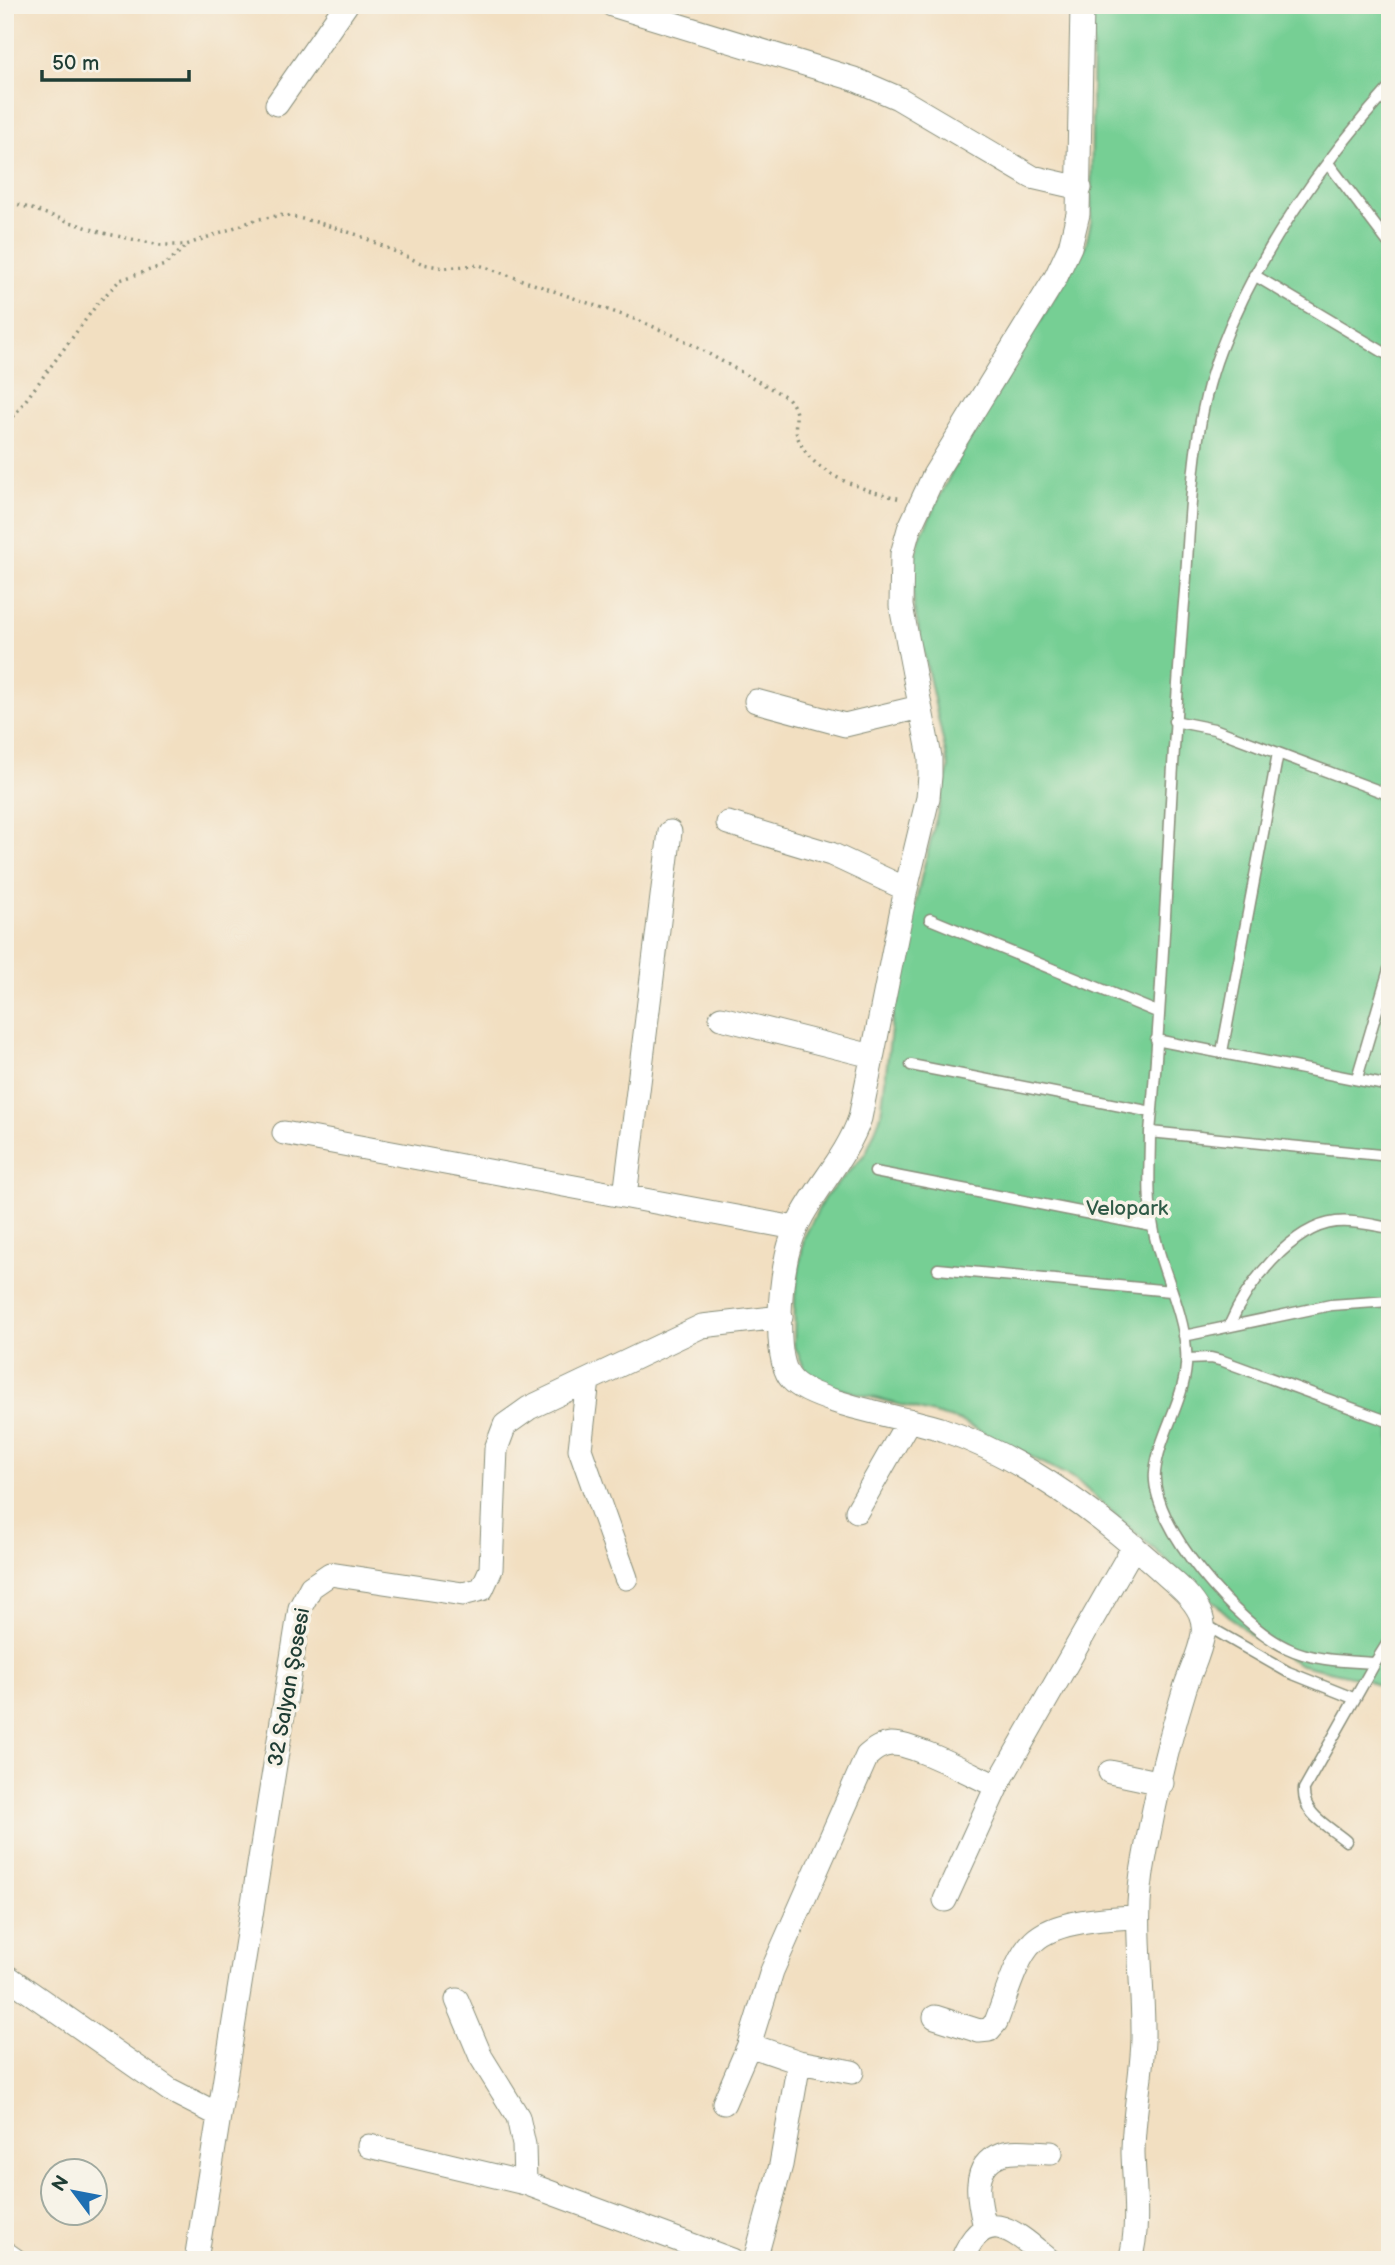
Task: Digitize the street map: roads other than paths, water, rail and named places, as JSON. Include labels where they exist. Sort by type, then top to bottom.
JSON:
[{"type":"street","points":[[277,104],[346,5]]},
{"type":"street","points":[[612,5],[854,79],[898,98],[1032,177],[1080,188]]},
{"type":"street","points":[[1082,5],[1080,188],[1076,228],[1056,278],[934,475],[902,554],[900,582],[904,628],[930,757],[928,798],[905,889],[853,1139],[807,1203],[796,1228],[786,1264],[781,1317],[782,1356],[792,1380],[804,1389],[942,1430],[1016,1463],[1072,1498],[1133,1546],[1186,1594],[1198,1609],[1204,1624],[1200,1649],[1185,1688],[1144,1861],[1138,1917],[1143,2043],[1133,2148],[1135,2216],[1130,2260]]},
{"type":"street","points":[[755,701],[845,725],[920,707]]},
{"type":"street","points":[[728,824],[831,854],[905,889]]},
{"type":"street","points":[[625,1196],[670,832]]},
{"type":"street","points":[[721,1018],[872,1056]]},
{"type":"street","points":[[284,1133],[796,1228]]},
{"type":"street","name":"32 Salyan Şosesi","points":[[196,2260],[300,1608],[310,1587],[330,1574],[463,1594],[482,1589],[491,1569],[496,1449],[505,1425],[529,1408],[702,1326],[781,1317]]},
{"type":"street","points":[[588,1380],[580,1450],[626,1578]]},
{"type":"street","points":[[857,1511],[909,1420]]},
{"type":"street","points":[[945,1900],[997,1786],[1133,1546]]},
{"type":"street","points":[[724,2103],[749,2045],[772,1971],[867,1756],[884,1746],[908,1747],[997,1786]]},
{"type":"street","points":[[1110,1772],[1162,1783]]},
{"type":"street","points":[[935,2018],[979,2031],[989,2030],[996,2022],[1024,1954],[1042,1934],[1077,1923],[1138,1917]]},
{"type":"street","points":[[5,1975],[170,2090],[219,2115]]},
{"type":"street","points":[[457,2000],[481,2057],[518,2117],[524,2145],[525,2183]]},
{"type":"street","points":[[749,2045],[799,2062],[852,2072]]},
{"type":"street","points":[[755,2260],[781,2165],[799,2062]]},
{"type":"street","points":[[369,2146],[525,2183],[727,2259]]},
{"type":"street","points":[[985,2227],[976,2194],[978,2181],[988,2164],[1001,2154],[1051,2153]]},
{"type":"street","points":[[962,2260],[975,2236],[985,2227],[993,2225],[1008,2230],[1049,2260]]},
{"type":"lane","points":[[1375,1663],[1335,1660],[1287,1649],[1247,1621],[1184,1550],[1158,1497],[1155,1478],[1162,1448],[1182,1390],[1187,1359],[1184,1336],[1152,1226],[1150,1132],[1174,721],[1198,430],[1220,352],[1254,275],[1346,135],[1390,87]]},
{"type":"lane","points":[[1328,163],[1390,245]]},
{"type":"lane","points":[[1254,275],[1390,356]]},
{"type":"lane","points":[[1174,721],[1214,729],[1390,795]]},
{"type":"lane","points":[[1222,1052],[1278,753]]},
{"type":"lane","points":[[930,919],[1157,1012]]},
{"type":"lane","points":[[1357,1078],[1390,966]]},
{"type":"lane","points":[[1156,1040],[1390,1086]]},
{"type":"lane","points":[[911,1065],[1152,1112]]},
{"type":"lane","points":[[1150,1132],[1390,1156]]},
{"type":"lane","points":[[875,1172],[1152,1226]]},
{"type":"lane","points":[[1230,1324],[1239,1302],[1256,1277],[1308,1232],[1334,1222],[1390,1228]]},
{"type":"lane","points":[[938,1269],[1171,1291]]},
{"type":"lane","points":[[1184,1336],[1230,1324],[1331,1305],[1390,1301]]},
{"type":"lane","points":[[1187,1359],[1211,1358],[1223,1361],[1390,1422]]},
{"type":"lane","points":[[1204,1624],[1288,1672],[1353,1698]]},
{"type":"lane","points":[[1346,1841],[1303,1802],[1304,1789],[1353,1698],[1390,1639]]},
{"type":"park label","name":"Velopark","points":[[1127,1208]]}]
